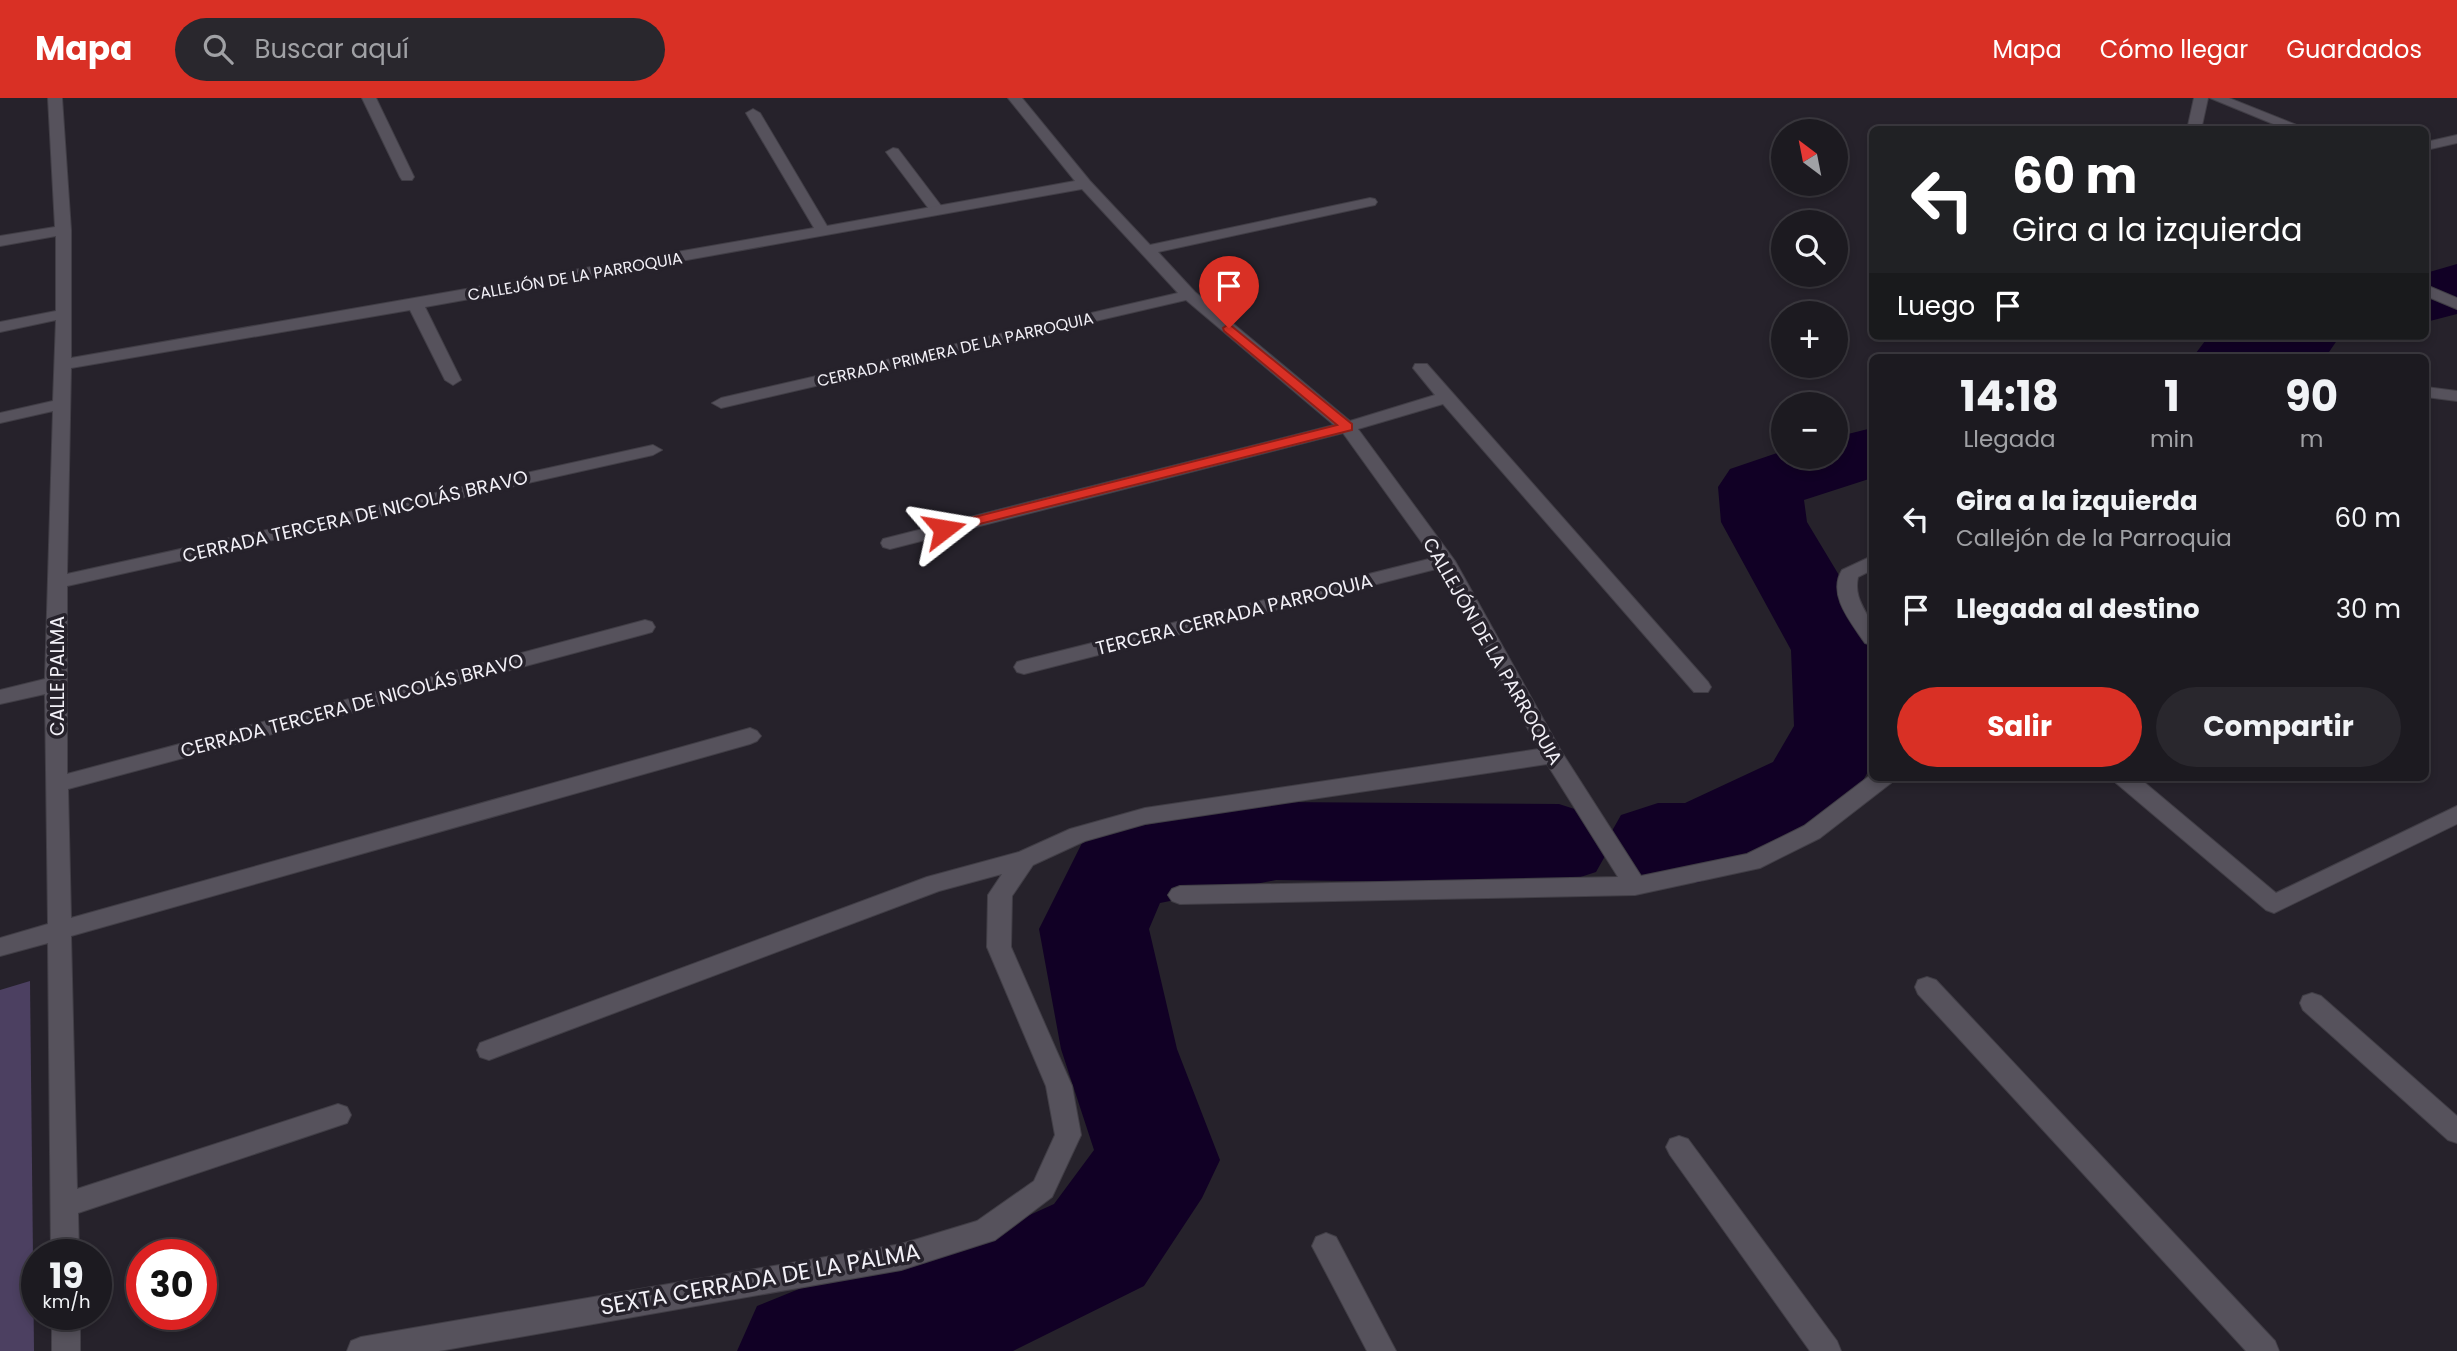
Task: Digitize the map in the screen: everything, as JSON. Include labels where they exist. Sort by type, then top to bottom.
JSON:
[{"type":"street","name":"CALLE PALMA","points":[[55,98],[63,230],[64,314],[55,684],[65,1239]]},
{"type":"street","points":[[369,98],[407,177]]},
{"type":"street","name":"CALLEJÓN DE LA PARROQUIA","points":[[1015,98],[1085,184],[1189,295],[1347,427],[1445,562],[1553,755],[1635,886]]},
{"type":"street","points":[[2195,126],[2201,98]]},
{"type":"street","points":[[2217,98],[2291,126]]},
{"type":"street","points":[[753,113],[823,231]]},
{"type":"street","points":[[2429,145],[2457,139]]},
{"type":"street","points":[[893,152],[937,210]]},
{"type":"street","name":"CALLEJÓN DE LA PARROQUIA","points":[[63,363],[415,304],[1085,184]]},
{"type":"street","points":[[1147,250],[1370,202]]},
{"type":"street","points":[[0,241],[63,230]]},
{"type":"street","points":[[2429,291],[2457,304]]},
{"type":"street","name":"CERRADA PRIMERA DE LA PARROQUIA","points":[[721,403],[1189,295]]},
{"type":"street","points":[[415,304],[453,380]]},
{"type":"street","points":[[0,327],[64,314]]},
{"type":"street","points":[[1421,368],[1701,687]]},
{"type":"street","points":[[2429,392],[2457,397]]},
{"type":"street","points":[[890,543],[1347,427],[1447,397]]},
{"type":"street","points":[[0,418],[62,404]]},
{"type":"street","name":"CERRADA TERCERA DE NICOLÁS BRAVO","points":[[58,582],[653,450]]},
{"type":"street","name":"TERCERA CERRADA PARROQUIA","points":[[1024,667],[1445,562]]},
{"type":"street","points":[[1869,564],[1849,574],[1844,588],[1849,602],[1869,633]]},
{"type":"street","name":"CERRADA TERCERA DE NICOLÁS BRAVO","points":[[58,784],[646,627]]},
{"type":"street","points":[[0,697],[55,684]]},
{"type":"street","points":[[0,947],[750,736]]},
{"type":"street","points":[[489,1050],[935,883],[1025,859],[1078,835],[1145,816],[1553,755]]},
{"type":"street","points":[[1180,895],[1635,886],[1752,862],[1812,832],[1879,781]]},
{"type":"street","points":[[2129,781],[2274,904],[2457,814]]},
{"type":"street","name":"SEXTA CERRADA DE LA PALMA","points":[[361,1351],[901,1257],[985,1231],[1043,1189],[1068,1135],[1059,1086],[999,947],[1000,895],[1025,859]]},
{"type":"street","points":[[1927,987],[2265,1351]]},
{"type":"street","points":[[2312,1003],[2457,1132]]},
{"type":"street","points":[[64,1205],[338,1115]]},
{"type":"street","points":[[1679,1147],[1826,1351]]},
{"type":"street","points":[[1325,1245],[1382,1351]]},
{"type":"street","points":[[66,1330],[66,1351]]},
{"type":"shaded area","points":[[30,981],[33,1239],[21,1239],[21,1330],[34,1330],[34,1351],[0,1351],[0,990]]},
{"type":"waterway","points":[[2429,299],[2457,286]]},
{"type":"waterway","points":[[2242,354],[2289,340]]},
{"type":"waterway","points":[[1658,843],[1697,843],[1809,788],[1843,726],[1838,650],[1764,522],[1760,487],[1834,462],[1869,454]]},
{"type":"waterway","points":[[804,1351],[930,1325],[1099,1245],[1159,1160],[1119,1049],[1094,929],[1121,870],[1276,841],[1559,844]]},
{"type":"route","points":[[944,529],[1347,427],[1229,328]]}]
